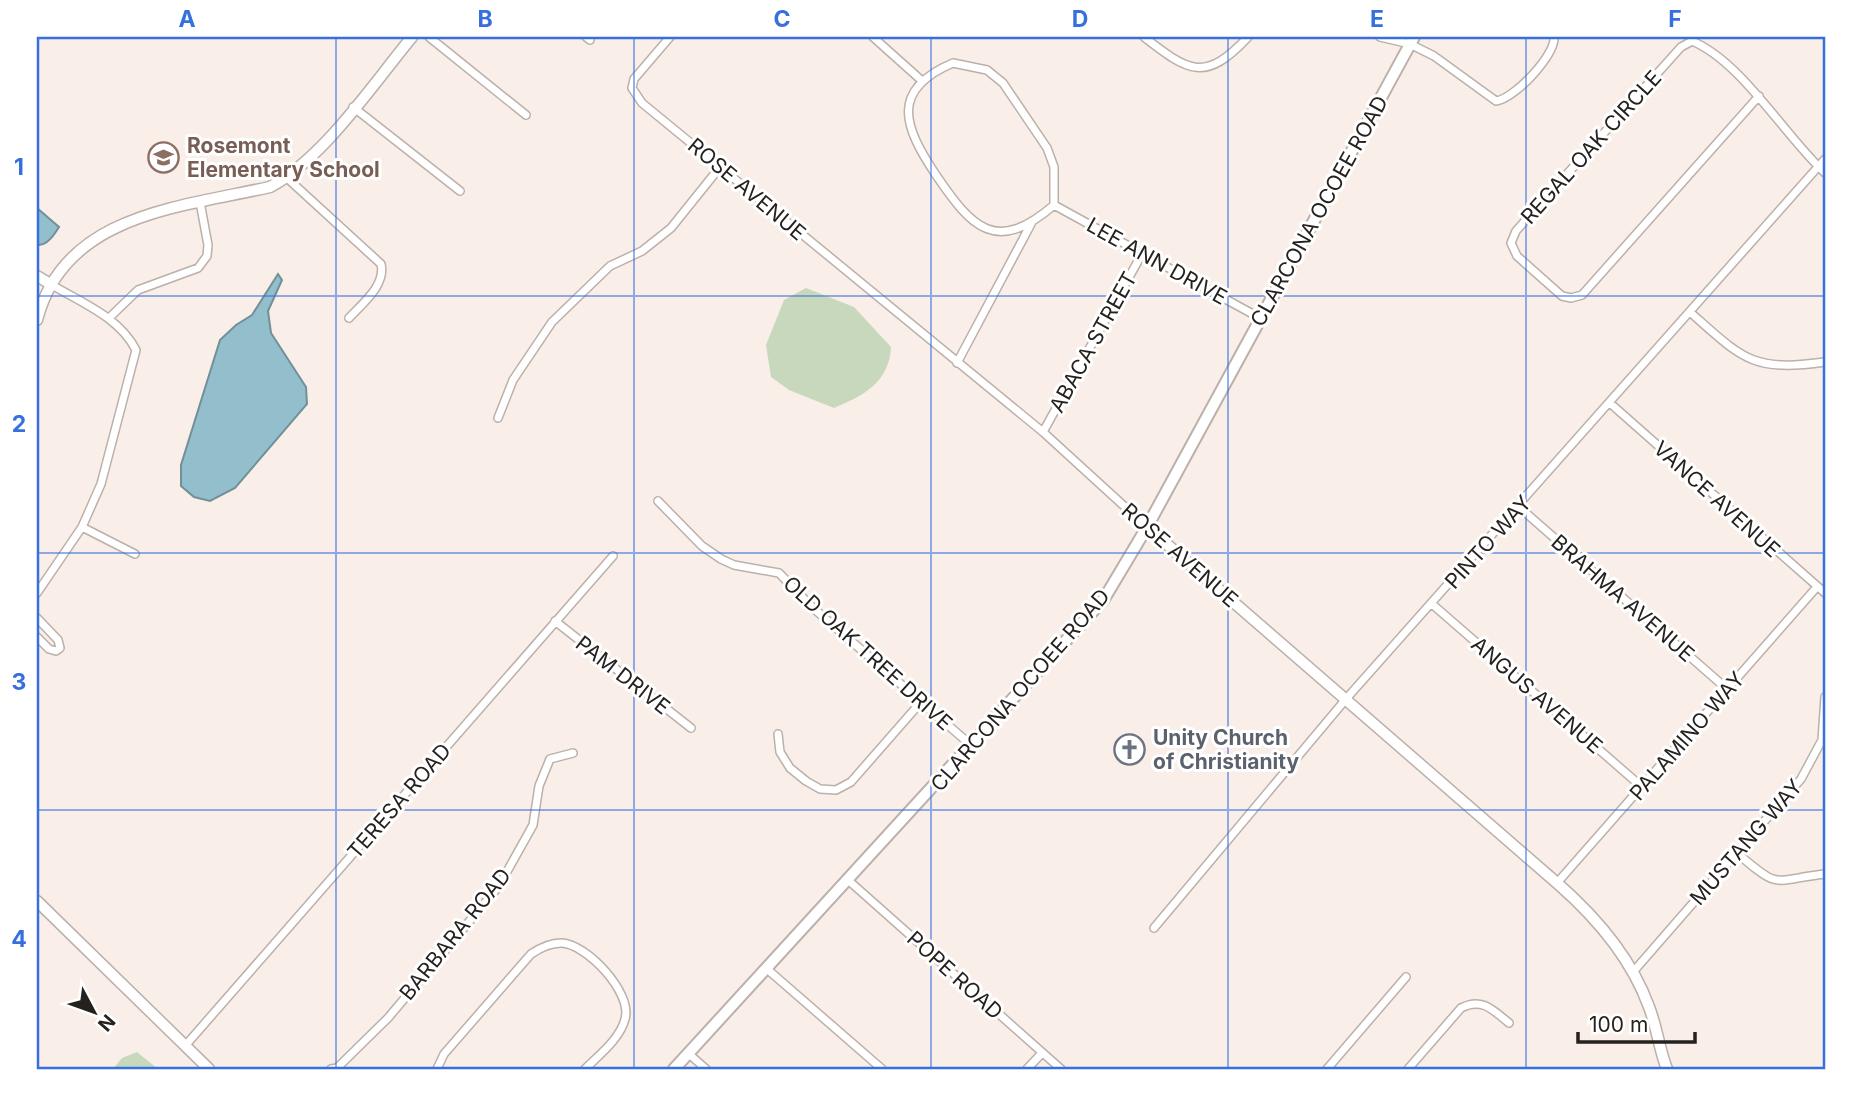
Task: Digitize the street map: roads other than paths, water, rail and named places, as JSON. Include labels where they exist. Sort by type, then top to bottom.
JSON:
[{"type":"main road","name":"CLARCONA OCOEE ROAD","points":[[674,1069],[1104,599],[1147,527],[1409,39]]},
{"type":"street","points":[[37,320],[51,285],[78,251],[107,229],[133,218],[270,187],[287,178],[322,145],[412,37]]},
{"type":"street","points":[[429,37],[526,115]]},
{"type":"street","name":"ROSE AVENUE","points":[[670,37],[638,72],[632,88],[642,103],[1043,432],[1147,527],[1557,883],[1598,922],[1633,972],[1649,1007],[1667,1069]]},
{"type":"street","points":[[873,37],[921,80]]},
{"type":"street","points":[[1144,37],[1179,64],[1198,68],[1214,66],[1248,37]]},
{"type":"street","points":[[1380,37],[1409,39],[1496,101],[1512,95],[1550,54],[1555,44],[1554,37]]},
{"type":"street","name":"REGAL OAK CIRCLE","points":[[1759,96],[1582,295],[1571,298],[1562,296],[1517,256],[1511,243],[1516,231],[1681,47],[1692,41],[1705,47],[1759,96],[1778,123],[1822,170]]},
{"type":"street","points":[[953,63],[971,65],[986,71],[1003,83],[1047,148],[1054,167],[1054,205],[1031,224],[1009,231],[988,230],[971,222],[960,211],[914,142],[909,128],[907,112],[910,97],[921,80],[953,63]]},
{"type":"street","points":[[354,107],[460,191]]},
{"type":"street","name":"PINTO WAY","points":[[1154,928],[1346,699],[1822,170],[1825,159]]},
{"type":"street","points":[[498,418],[513,380],[552,322],[610,266],[642,251],[671,228],[720,167]]},
{"type":"street","points":[[287,178],[381,264],[383,273],[378,285],[349,318]]},
{"type":"street","points":[[109,318],[138,290],[198,268],[207,256],[208,246],[200,202]]},
{"type":"street","name":"LEE ANN DRIVE","points":[[1054,205],[1260,318]]},
{"type":"street","points":[[957,363],[1031,224]]},
{"type":"street","name":"ABACA STREET","points":[[1043,432],[1143,252]]},
{"type":"street","points":[[37,276],[109,318],[132,342],[136,350],[101,484],[82,527],[37,593]]},
{"type":"street","points":[[1691,313],[1747,359],[1793,366],[1825,362]]},
{"type":"street","name":"VANCE AVENUE","points":[[1611,404],[1816,588],[1825,593]]},
{"type":"street","name":"OLD OAK TREE DRIVE","points":[[658,501],[694,538],[721,559],[734,565],[779,573],[812,607],[972,746]]},
{"type":"street","name":"BRAHMA AVENUE","points":[[1519,507],[1727,690]]},
{"type":"street","points":[[82,527],[135,554]]},
{"type":"street","name":"TERESA ROAD","points":[[185,1046],[613,556]]},
{"type":"street","name":"PALAMINO WAY","points":[[1557,883],[1816,588]]},
{"type":"street","name":"ANGUS AVENUE","points":[[1432,604],[1642,787]]},
{"type":"street","points":[[37,618],[58,640],[60,648],[56,651],[49,649],[37,636]]},
{"type":"street","name":"PAM DRIVE","points":[[555,621],[691,728]]},
{"type":"street","name":"MUSTANG WAY","points":[[1633,972],[1814,760],[1822,740],[1825,697]]},
{"type":"street","points":[[778,734],[780,752],[790,768],[820,789],[836,790],[851,782],[921,702]]},
{"type":"street","name":"BARBARA ROAD","points":[[331,1069],[337,1068],[388,1018],[499,886],[533,825],[539,786],[550,759],[573,753]]},
{"type":"street","points":[[1737,853],[1766,879],[1778,882],[1825,874]]},
{"type":"street","name":"POPE ROAD","points":[[848,880],[1061,1069]]},
{"type":"street","points":[[37,901],[208,1069]]},
{"type":"street","points":[[437,1069],[444,1054],[531,954],[543,946],[563,942],[580,950],[617,984],[627,1003],[622,1028],[585,1069]]},
{"type":"street","points":[[767,969],[882,1069]]},
{"type":"street","points":[[1327,1069],[1406,977]]},
{"type":"street","points":[[1408,1069],[1461,1008],[1471,1003],[1488,1006],[1509,1023]]},
{"type":"street","points":[[1027,1069],[1042,1053]]},
{"type":"street","points":[[689,1054],[706,1069]]},
{"type":"water","points":[[37,208],[59,227],[50,239],[41,245],[37,245]]},
{"type":"water","points":[[278,274],[282,280],[268,311],[271,333],[306,387],[307,404],[235,488],[210,501],[194,497],[181,486],[181,465],[220,340],[252,315]]},
{"type":"place","name":"Rosemont Elementary School","points":[[164,157]]},
{"type":"place","name":"Unity Church of Christianity","points":[[1130,749]]}]
